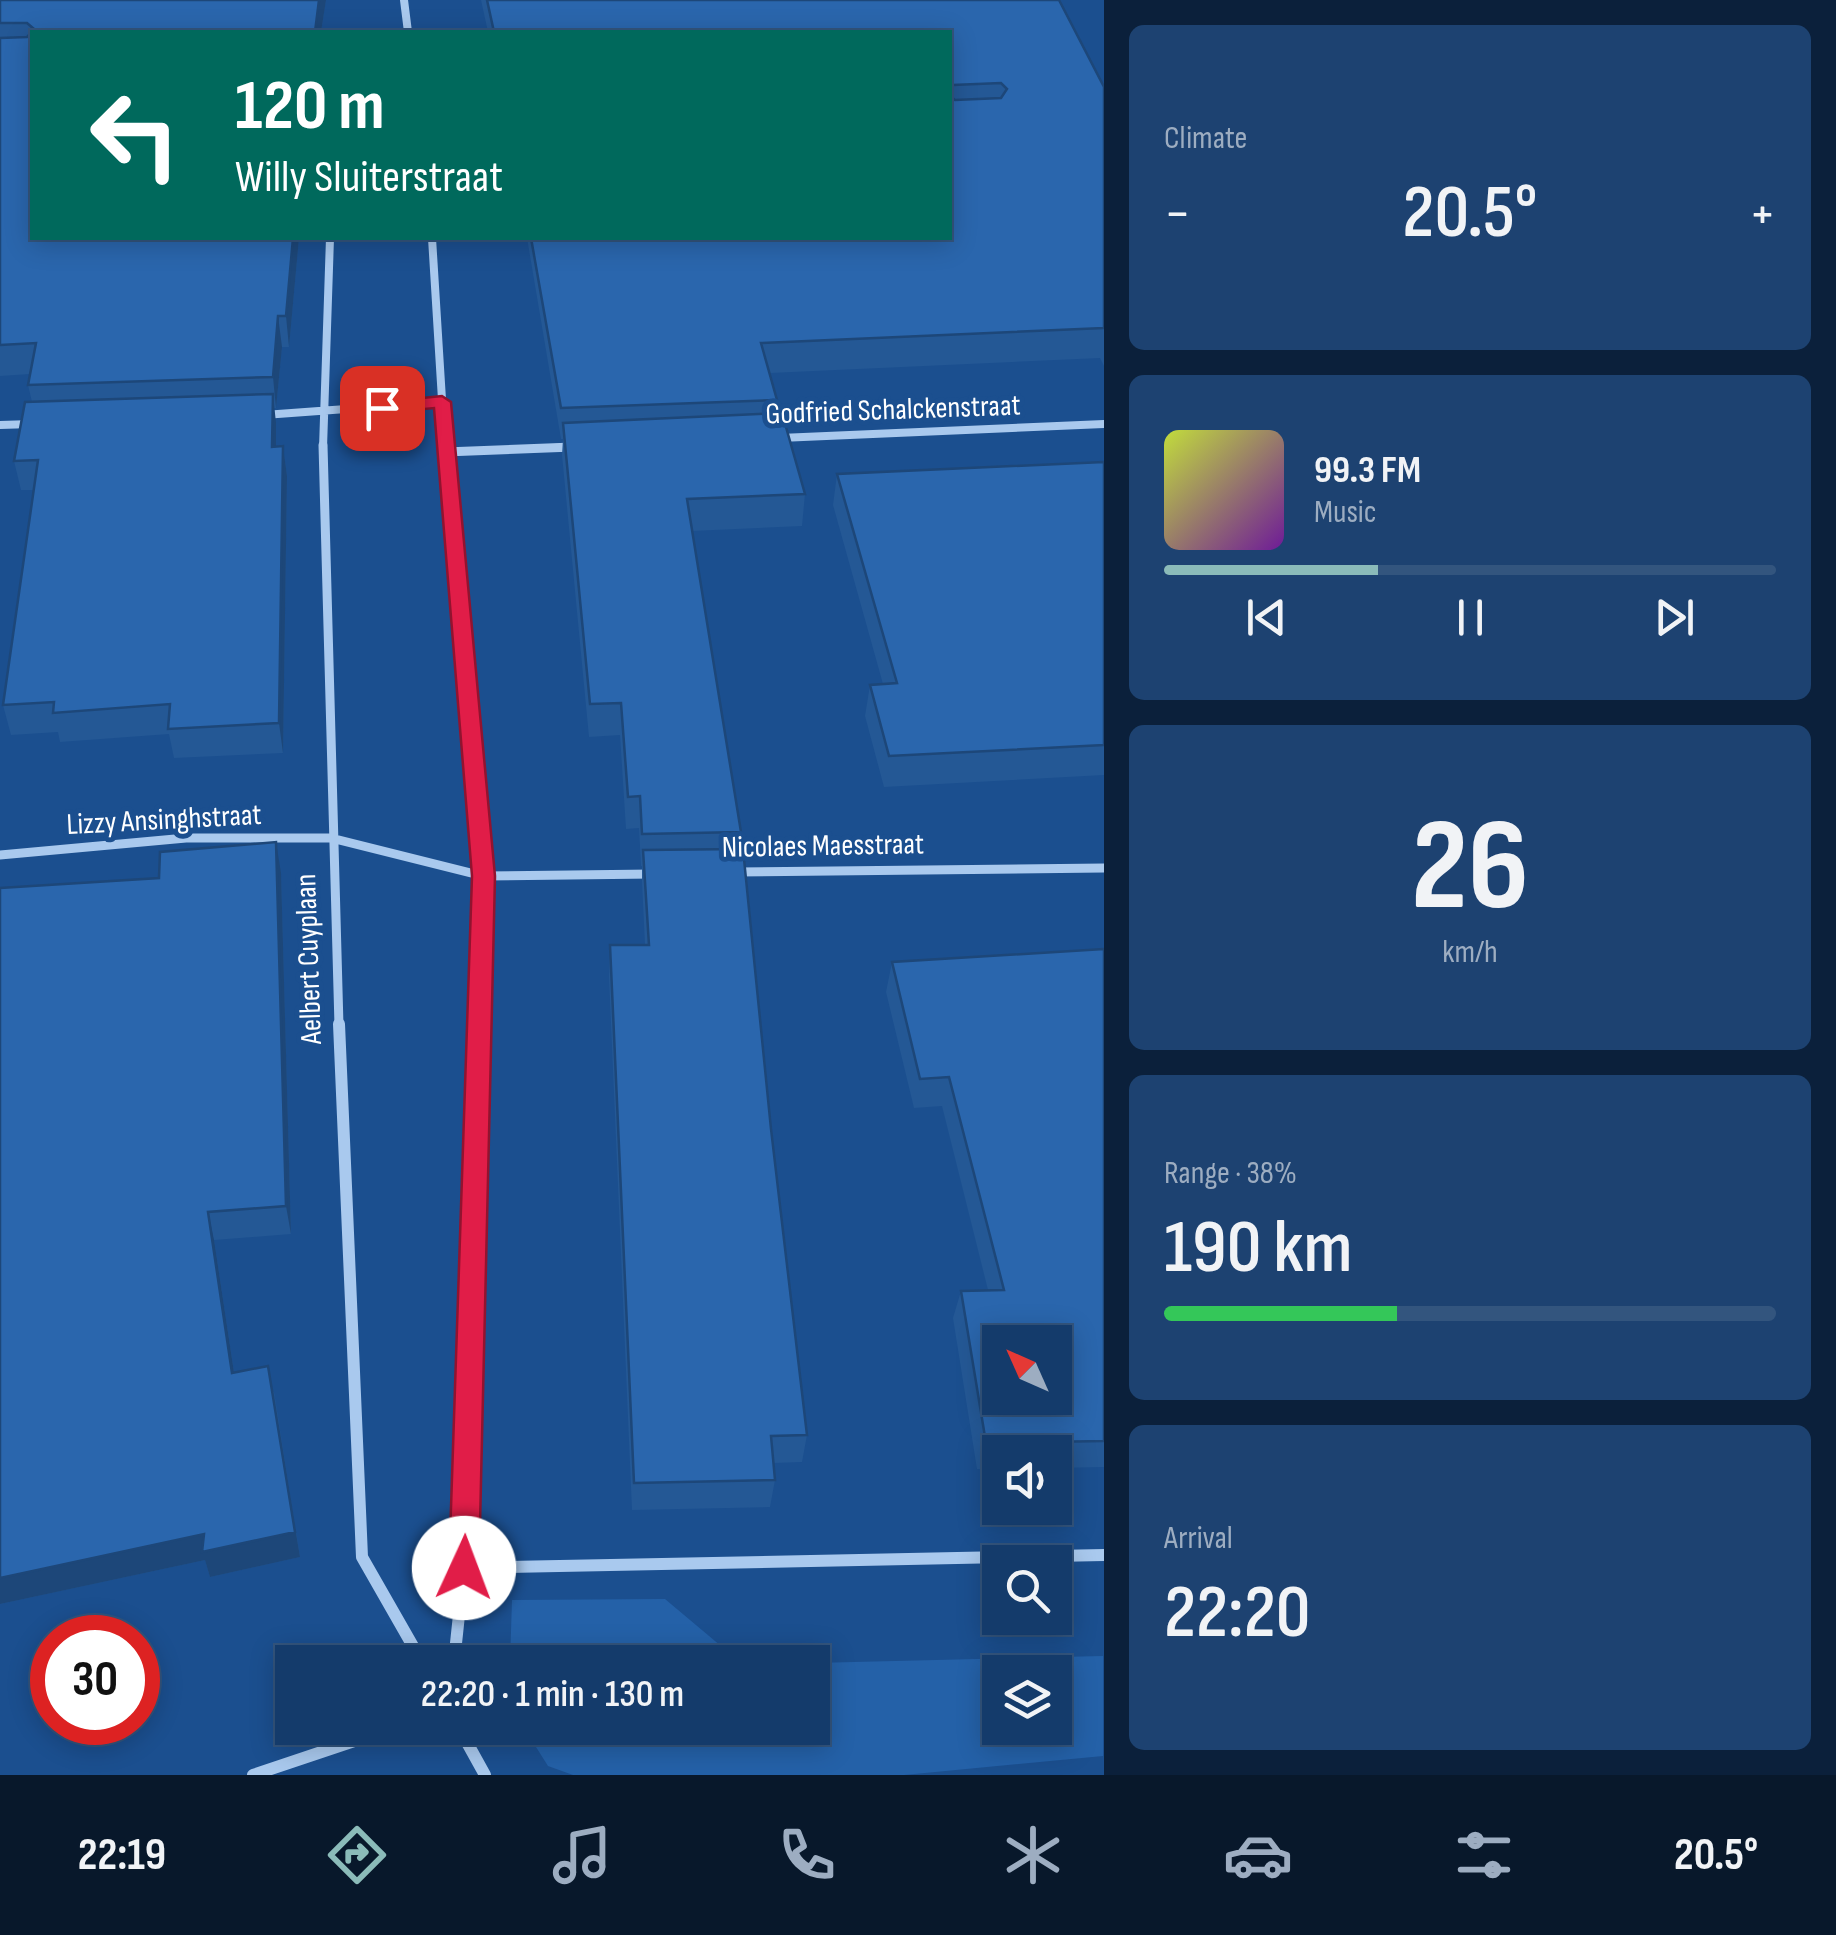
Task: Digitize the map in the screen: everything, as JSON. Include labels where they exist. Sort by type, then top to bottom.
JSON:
[{"type":"street","points":[[404,0],[408,30]]},
{"type":"street","name":"Aelbert Cuyplaan","points":[[330,240],[322,414],[331,838],[362,1557],[412,1645]]},
{"type":"street","points":[[432,240],[445,452],[483,876],[464,1568],[456,1645]]},
{"type":"street","points":[[247,416],[322,414],[442,402]]},
{"type":"street","points":[[0,425],[51,423]]},
{"type":"street","name":"Godfried Schalckenstraat","points":[[760,438],[1104,424]]},
{"type":"street","points":[[445,452],[583,446]]},
{"type":"street","name":"Lizzy Ansinghstraat","points":[[0,855],[186,838],[331,838],[483,876]]},
{"type":"street","name":"Nicolaes Maesstraat","points":[[730,872],[1104,868]]},
{"type":"street","points":[[483,876],[673,873]]},
{"type":"street","points":[[464,1568],[1104,1555]]},
{"type":"street","points":[[254,1775],[343,1745]]},
{"type":"street","points":[[468,1745],[485,1775]]},
{"type":"shaded area","points":[[665,1599],[720,1645],[511,1645],[512,1600]]},
{"type":"shaded area","points":[[1103,1656],[1103,1756],[904,1775],[573,1775],[548,1766],[535,1745],[830,1745],[830,1663],[982,1659],[982,1745],[1072,1745],[1072,1657]]},
{"type":"building","points":[[0,0],[319,0],[315,30],[33,30],[27,23],[0,23]]},
{"type":"building","points":[[487,0],[1059,0],[1104,87],[1104,328],[761,343],[777,400],[561,408],[531,240],[952,240],[952,98],[1001,98],[1007,89],[1001,83],[952,87],[952,30],[494,30]]},
{"type":"building","points":[[30,34],[30,240],[293,240],[286,316],[278,316],[273,377],[28,385],[36,343],[0,345],[0,38]]},
{"type":"building","points":[[273,394],[272,447],[283,446],[279,723],[168,729],[170,704],[53,713],[54,702],[3,705],[38,460],[14,461],[25,402]]},
{"type":"building","points":[[782,413],[805,494],[687,499],[741,832],[642,834],[640,796],[628,797],[621,703],[590,704],[563,423]]},
{"type":"building","points":[[1104,462],[1104,745],[889,756],[870,685],[897,683],[837,474]]},
{"type":"building","points":[[276,842],[286,1206],[208,1212],[232,1373],[268,1366],[295,1532],[202,1552],[204,1534],[0,1578],[0,888],[159,878],[160,852]]},
{"type":"building","points":[[743,849],[807,1435],[771,1436],[775,1480],[634,1483],[610,945],[649,945],[643,850]]},
{"type":"building","points":[[1104,949],[1104,1441],[1072,1442],[1072,1435],[985,1435],[961,1291],[1004,1290],[949,1077],[920,1079],[892,962]]},
{"type":"route","points":[[382,408],[442,402],[483,876],[464,1568]]}]
